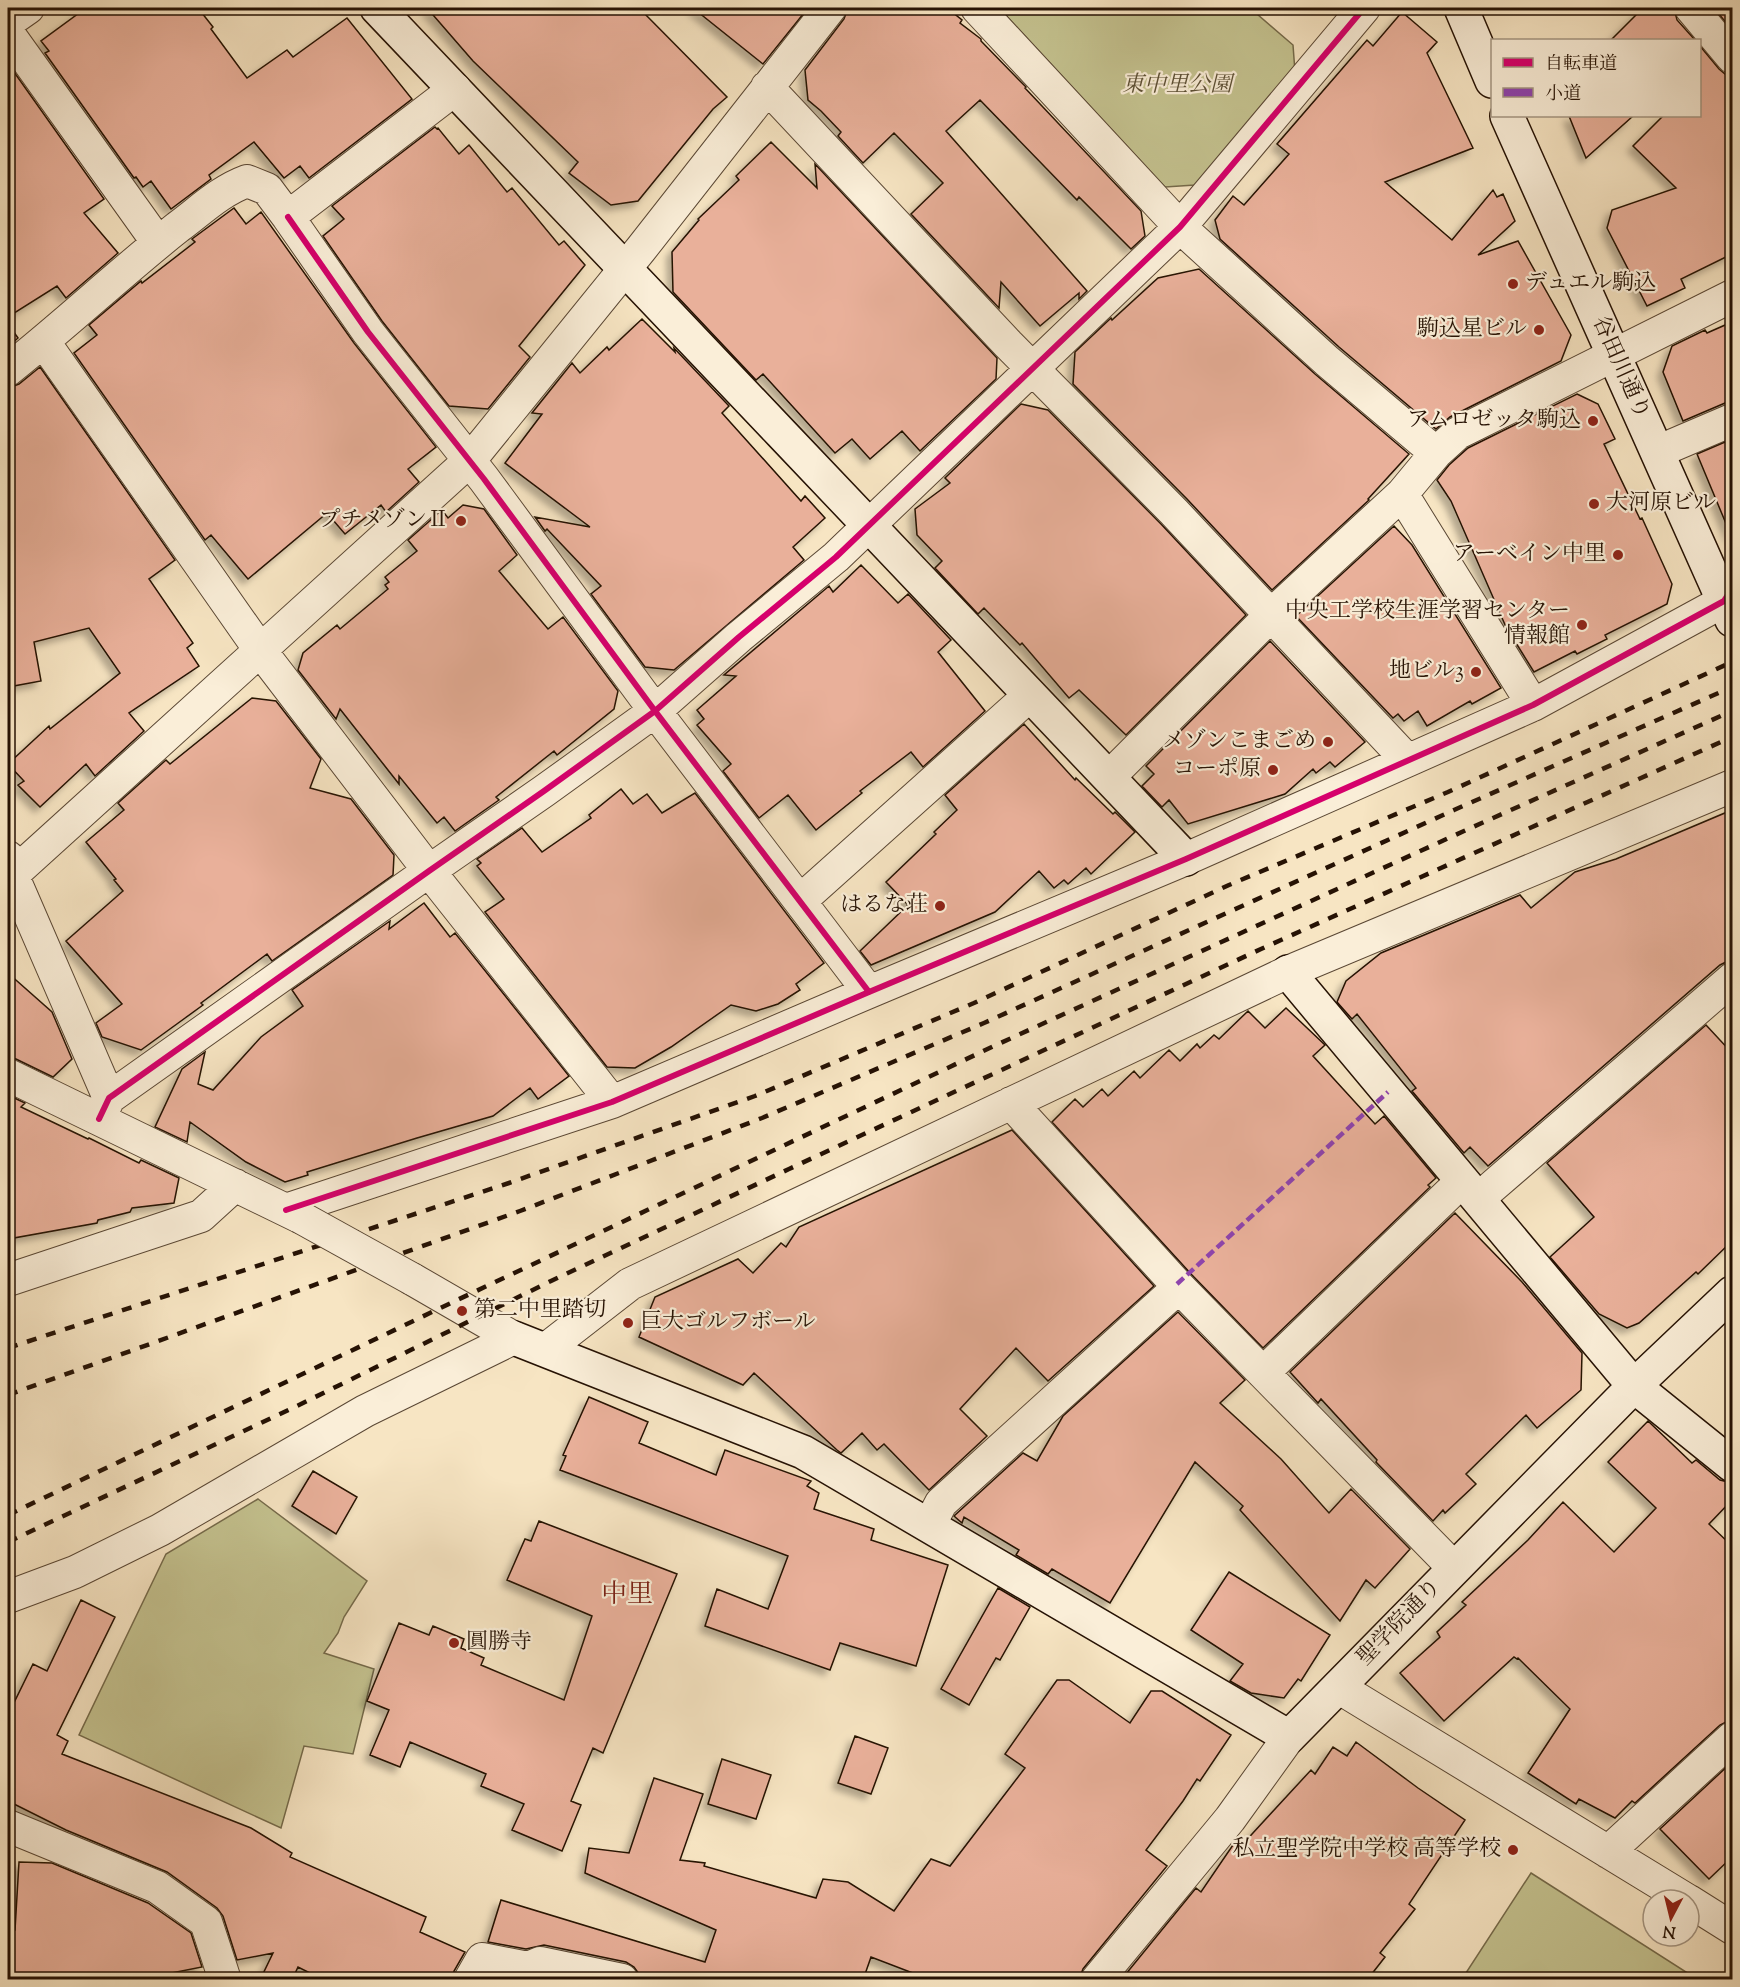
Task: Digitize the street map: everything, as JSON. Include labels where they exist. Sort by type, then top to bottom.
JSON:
[{"type":"street","points":[[8,22],[28,8]]},
{"type":"street","points":[[377,8],[626,267],[757,410],[1186,860]]},
{"type":"street","points":[[104,1108],[9,869],[260,650],[470,460],[830,8]]},
{"type":"street","points":[[977,8],[1180,227],[1327,361],[1436,453]]},
{"type":"street","points":[[104,1108],[429,871],[655,711],[869,527],[899,495],[1180,227],[1364,8]]},
{"type":"street","points":[[1461,8],[1491,79]]},
{"type":"street","points":[[1691,8],[1732,57]]},
{"type":"street","points":[[8,33],[158,243]]},
{"type":"street","points":[[767,87],[1032,369],[1174,512],[1407,760]]},
{"type":"street","points":[[288,217],[455,89]]},
{"type":"street","name":"谷田川通り","points":[[1507,117],[1657,452],[1730,603]]},
{"type":"street","points":[[8,370],[44,342],[158,243],[228,189],[247,181],[267,189],[368,332],[470,460],[655,711],[869,992]]},
{"type":"street","points":[[1109,777],[1270,616],[1402,494],[1436,453],[1458,433],[1732,296]]},
{"type":"street","points":[[44,342],[260,650],[429,871],[612,1102]]},
{"type":"street","points":[[1657,452],[1732,420]]},
{"type":"street","points":[[1402,494],[1533,705]]},
{"type":"street","points":[[293,1214],[612,1102],[1186,860],[1533,705],[1730,603]]},
{"type":"street","points":[[800,900],[1030,695]]},
{"type":"street","points":[[545,1350],[630,1284],[1288,972],[1732,786]]},
{"type":"street","points":[[1288,972],[1634,1386],[1732,1465]]},
{"type":"street","points":[[1263,1373],[1470,1190],[1732,979]]},
{"type":"street","points":[[8,1075],[104,1108],[235,1185],[293,1214],[514,1338],[804,1452],[1289,1737]]},
{"type":"street","points":[[1011,1103],[1179,1287],[1454,1568]]},
{"type":"street","points":[[8,1280],[201,1216],[235,1185]]},
{"type":"street","points":[[930,1524],[941,1503],[1179,1287]]},
{"type":"street","name":"聖学院通り","points":[[1097,1980],[1230,1819],[1289,1737],[1634,1386],[1732,1293]]},
{"type":"street","points":[[8,1597],[75,1572],[160,1530],[365,1411],[514,1338]]},
{"type":"street","points":[[1338,1687],[1667,1888]]},
{"type":"street","points":[[1608,1852],[1732,1738]]},
{"type":"street","points":[[8,1826],[157,1887],[206,1922],[225,1980]]},
{"type":"street","points":[[1701,1909],[1732,1928]]},
{"type":"street","points":[[470,1980],[482,1959],[528,1968],[540,1963],[619,1979]]},
{"type":"green space","name":"東中里公園","points":[[999,8],[1250,8],[1293,45],[1295,72],[1195,185],[1165,187]]},
{"type":"green space","points":[[258,1499],[367,1581],[324,1653],[374,1669],[353,1754],[304,1746],[281,1828],[79,1735],[166,1554]]},
{"type":"green space","points":[[1531,1873],[1641,1943],[1641,1948],[1648,1948],[1697,1979],[1462,1979]]},
{"type":"building","points":[[86,8],[198,8],[247,78],[287,50],[293,57],[347,18],[412,99],[309,178],[300,166],[284,178],[254,142],[209,175],[211,179],[171,209],[151,181],[143,187],[136,177],[134,178],[45,53],[49,51],[41,41]]},
{"type":"building","points":[[427,8],[639,8],[727,97],[713,109],[638,201],[611,205],[569,173],[578,162],[473,61]]},
{"type":"building","points":[[693,8],[808,8],[763,64]]},
{"type":"building","points":[[848,8],[947,8],[962,20],[960,23],[981,39],[1141,211],[1145,236],[1131,249],[1079,197],[1077,200],[980,100],[946,131],[1087,291],[1079,299],[1079,293],[1040,326],[1001,282],[999,308],[911,214],[943,183],[894,133],[863,163],[838,136],[841,132],[808,100],[805,70],[844,19]]},
{"type":"building","points":[[1643,8],[1674,8],[1677,20],[1694,39],[1612,39]]},
{"type":"building","points":[[1714,8],[1732,8],[1732,30]]},
{"type":"building","points":[[1402,12],[1437,42],[1427,53],[1473,148],[1385,182],[1452,240],[1493,190],[1497,197],[1503,194],[1515,221],[1478,255],[1518,241],[1571,335],[1561,361],[1450,417],[1436,429],[1339,347],[1220,239],[1215,220],[1233,196],[1244,205],[1289,154],[1277,144],[1367,40],[1373,46]]},
{"type":"building","points":[[1701,47],[1719,69],[1725,74],[1732,75],[1732,254],[1681,279],[1685,288],[1647,306],[1607,228],[1612,210],[1676,188],[1633,146],[1662,117],[1701,117]]},
{"type":"building","points":[[14,72],[104,199],[84,213],[118,253],[66,298],[57,286],[8,317],[8,76]]},
{"type":"building","points":[[1569,117],[1632,117],[1586,158]]},
{"type":"building","points":[[435,127],[459,154],[469,145],[507,192],[512,188],[559,245],[564,241],[585,265],[519,346],[530,357],[488,409],[449,406],[382,321],[323,236],[344,219],[332,206]]},
{"type":"building","points":[[771,142],[817,188],[815,164],[997,358],[996,379],[920,451],[902,431],[870,459],[852,439],[835,453],[763,374],[756,380],[673,292],[672,252],[698,219],[739,180],[736,176]]},
{"type":"building","points":[[234,208],[246,224],[261,212],[354,343],[436,447],[408,469],[419,482],[386,512],[381,505],[345,534],[327,513],[248,579],[211,535],[205,540],[74,353],[97,335],[89,325],[141,281],[142,283],[195,242],[192,239]]},
{"type":"building","points":[[1199,269],[1315,374],[1409,454],[1369,500],[1272,590],[1187,499],[1073,384],[1075,352],[1111,318],[1112,320],[1158,278]]},
{"type":"building","points":[[642,319],[675,352],[674,348],[729,406],[722,413],[801,501],[805,496],[825,518],[793,547],[804,560],[674,670],[645,667],[591,594],[601,586],[547,529],[545,531],[535,517],[590,527],[505,463],[542,414],[532,413],[572,363],[580,373],[607,347],[609,350]]},
{"type":"building","points":[[1732,322],[1732,402],[1683,421],[1663,372],[1672,346],[1705,330],[1707,333]]},
{"type":"building","points":[[8,324],[18,338],[8,347]]},
{"type":"building","points":[[40,367],[175,560],[149,579],[193,643],[187,648],[199,666],[129,713],[144,731],[95,776],[86,764],[40,807],[18,785],[24,781],[8,764],[49,726],[50,729],[120,673],[89,628],[34,642],[41,681],[8,687],[8,388],[19,384]]},
{"type":"building","points":[[1577,394],[1598,404],[1615,439],[1604,444],[1640,519],[1642,518],[1672,584],[1667,604],[1605,635],[1607,639],[1577,654],[1575,651],[1534,672],[1506,627],[1451,501],[1437,480],[1449,465],[1468,448]]},
{"type":"building","points":[[1021,404],[1048,410],[1161,524],[1246,615],[1126,735],[1079,690],[1069,698],[1022,643],[1020,645],[984,608],[978,614],[935,568],[942,561],[917,535],[915,509],[950,483],[945,478]]},
{"type":"building","points":[[1732,439],[1732,538],[1697,454]]},
{"type":"building","points":[[463,505],[484,509],[517,555],[499,571],[548,629],[563,617],[618,691],[614,709],[557,755],[554,751],[496,797],[499,800],[455,831],[444,817],[437,823],[399,776],[399,784],[340,709],[336,719],[298,670],[303,653],[337,625],[340,629],[388,589],[385,585],[389,582],[385,577],[417,551],[408,540],[442,510],[448,518]]},
{"type":"building","points":[[1394,526],[1412,545],[1501,688],[1472,704],[1470,701],[1427,726],[1418,711],[1404,721],[1398,714],[1393,718],[1296,616]]},
{"type":"building","points":[[861,565],[898,603],[908,594],[951,640],[938,652],[985,711],[923,767],[911,752],[860,791],[862,793],[816,830],[788,795],[759,818],[723,771],[731,764],[697,725],[704,719],[697,710],[736,676],[724,675],[829,586],[833,592]]},
{"type":"building","points":[[1270,641],[1365,742],[1335,767],[1330,762],[1316,773],[1313,769],[1285,794],[1188,824],[1169,800],[1162,807],[1142,786],[1154,774],[1146,766]]},
{"type":"building","points":[[252,698],[276,701],[321,759],[310,788],[351,799],[394,855],[393,875],[272,961],[267,954],[141,1050],[102,1037],[96,1023],[122,1004],[66,941],[123,891],[86,842],[124,810],[118,803],[166,760],[170,764]]},
{"type":"building","points":[[1024,724],[1075,780],[1076,778],[1135,832],[1091,874],[1086,868],[1068,884],[1064,880],[1054,888],[1039,871],[995,912],[871,965],[860,951],[908,905],[886,882],[936,834],[934,832],[957,810],[945,795]]},
{"type":"building","points":[[621,789],[633,804],[647,794],[662,813],[695,793],[824,963],[796,984],[800,990],[778,1004],[756,1011],[731,1005],[671,1047],[635,1068],[607,1067],[485,912],[504,899],[477,866],[481,863],[477,859],[522,828],[542,852],[591,818],[589,815]]},
{"type":"building","points":[[1732,810],[1732,959],[1720,965],[1488,1166],[1470,1147],[1464,1153],[1412,1091],[1416,1088],[1357,1014],[1352,1019],[1337,1002],[1346,981],[1381,953],[1520,895],[1531,908],[1575,872],[1616,859]]},
{"type":"building","points":[[424,903],[450,937],[455,933],[569,1076],[538,1099],[530,1088],[493,1116],[307,1172],[308,1175],[285,1182],[246,1162],[190,1122],[187,1142],[155,1127],[182,1069],[205,1052],[198,1084],[213,1090],[261,1037],[303,1006],[292,990],[390,921],[389,929]]},
{"type":"building","points":[[8,973],[52,1012],[72,1059],[53,1077],[8,1057]]},
{"type":"building","points":[[1286,1008],[1325,1045],[1313,1056],[1375,1124],[1384,1116],[1436,1178],[1428,1185],[1430,1187],[1263,1348],[1192,1275],[1052,1122],[1075,1099],[1083,1107],[1102,1089],[1108,1096],[1134,1071],[1140,1078],[1169,1050],[1180,1061],[1197,1044],[1200,1048],[1214,1035],[1219,1039],[1248,1011],[1265,1028]]},
{"type":"building","points":[[1706,1025],[1732,1053],[1732,1241],[1698,1274],[1696,1272],[1639,1323],[1627,1328],[1599,1314],[1550,1257],[1594,1217],[1547,1163]]},
{"type":"building","points":[[8,1095],[25,1103],[21,1107],[139,1163],[141,1160],[179,1178],[174,1203],[132,1208],[130,1212],[98,1220],[97,1223],[8,1239]]},
{"type":"building","points":[[1012,1130],[1154,1286],[1048,1381],[1016,1348],[960,1409],[987,1436],[929,1490],[884,1444],[877,1450],[862,1433],[841,1453],[754,1373],[743,1385],[639,1337],[655,1297],[738,1259],[753,1273],[781,1243],[786,1247],[799,1227]]},
{"type":"building","points":[[1455,1213],[1522,1282],[1582,1353],[1581,1390],[1537,1428],[1526,1415],[1466,1474],[1476,1484],[1445,1513],[1443,1510],[1433,1521],[1376,1462],[1377,1460],[1321,1399],[1318,1403],[1290,1372]]},
{"type":"building","points":[[1178,1312],[1245,1380],[1220,1403],[1281,1459],[1329,1513],[1351,1489],[1410,1549],[1375,1588],[1366,1580],[1340,1621],[1240,1510],[1243,1506],[1195,1462],[1110,1603],[1052,1569],[1048,1574],[1016,1555],[1019,1550],[964,1517],[962,1523],[954,1516],[1023,1453],[1037,1461],[1063,1416]]},
{"type":"building","points":[[589,1397],[648,1422],[639,1443],[716,1475],[725,1450],[811,1481],[807,1486],[819,1493],[814,1509],[874,1529],[871,1540],[948,1565],[916,1666],[840,1643],[830,1670],[705,1626],[717,1589],[768,1609],[788,1556],[560,1470],[566,1456],[563,1455]]},
{"type":"building","points":[[1648,1421],[1692,1463],[1696,1460],[1720,1480],[1732,1483],[1732,1500],[1709,1524],[1732,1546],[1732,1721],[1720,1725],[1635,1803],[1632,1801],[1615,1818],[1579,1799],[1576,1804],[1528,1773],[1570,1709],[1518,1658],[1514,1657],[1444,1721],[1400,1673],[1440,1637],[1437,1632],[1466,1605],[1462,1602],[1528,1540],[1563,1502],[1614,1552],[1656,1508],[1608,1462]]},
{"type":"building","points":[[313,1471],[357,1497],[336,1534],[292,1506]]},
{"type":"building","points":[[539,1521],[677,1574],[603,1753],[593,1748],[571,1801],[581,1805],[562,1851],[512,1830],[524,1804],[481,1786],[486,1774],[410,1742],[400,1767],[370,1755],[389,1710],[367,1701],[399,1623],[429,1635],[433,1626],[464,1639],[461,1648],[484,1658],[481,1665],[564,1700],[592,1616],[507,1580],[525,1539],[531,1541]]},
{"type":"building","points":[[1229,1572],[1330,1635],[1301,1681],[1298,1679],[1284,1698],[1251,1693],[1230,1681],[1243,1664],[1191,1630]]},
{"type":"building","points":[[998,1588],[1030,1607],[1000,1660],[996,1658],[969,1705],[941,1689]]},
{"type":"building","points":[[81,1600],[115,1617],[57,1735],[68,1741],[62,1754],[251,1828],[292,1853],[290,1857],[426,1917],[420,1932],[465,1952],[454,1971],[452,1980],[324,1980],[298,1967],[292,1980],[260,1980],[273,1953],[237,1960],[223,1916],[217,1908],[167,1872],[66,1830],[8,1801],[8,1715],[33,1664],[47,1671]]},
{"type":"building","points":[[1057,1680],[1069,1680],[1130,1723],[1151,1691],[1162,1691],[1231,1735],[1200,1781],[1197,1779],[1146,1850],[1167,1866],[1083,1969],[1079,1980],[931,1980],[871,1957],[863,1980],[639,1980],[639,1974],[634,1967],[626,1962],[544,1945],[526,1949],[488,1942],[501,1900],[705,1962],[716,1930],[585,1873],[589,1848],[629,1853],[654,1778],[703,1794],[680,1860],[705,1863],[704,1866],[816,1898],[823,1879],[848,1882],[894,1911],[931,1859],[950,1866],[1025,1768],[1005,1754]]},
{"type":"building","points":[[855,1736],[888,1748],[871,1794],[838,1783]]},
{"type":"building","points":[[1356,1742],[1465,1820],[1409,1904],[1415,1909],[1380,1953],[1385,1957],[1367,1980],[1121,1980],[1196,1888],[1201,1892],[1235,1842],[1241,1846],[1311,1770],[1315,1774],[1333,1747],[1347,1756]]},
{"type":"building","points":[[722,1759],[771,1775],[756,1819],[708,1804]]},
{"type":"building","points":[[1732,1762],[1732,1857],[1709,1879],[1660,1829]]},
{"type":"building","points":[[19,1862],[52,1863],[148,1903],[191,1933],[202,1967],[136,1980],[74,1974],[74,1980],[8,1980],[8,1930],[15,1930]]},
{"type":"railway","points":[[8,1348],[509,1183],[755,1096],[974,1003],[1229,885],[1448,792],[1732,662]]},
{"type":"railway","points":[[8,1395],[520,1211],[762,1118],[984,1023],[1732,687]]},
{"type":"railway","points":[[8,1515],[994,1046],[1732,711]]},
{"type":"railway","points":[[8,1542],[789,1169],[1261,949],[1732,737]]},
{"type":"marked path","points":[[1177,1284],[1388,1092]]},
{"type":"cycle path","points":[[99,1119],[109,1098],[655,711],[739,637],[836,557],[1180,227],[1364,8]]},
{"type":"cycle path","points":[[288,217],[368,332],[484,479],[655,711],[869,992]]},
{"type":"cycle path","points":[[286,1210],[612,1102],[1186,859],[1533,705],[1724,601],[1732,589]]},
{"type":"place","name":"デュエル駒込","points":[[1513,284]]},
{"type":"place","name":"駒込星ビル","points":[[1539,330]]},
{"type":"place","name":"アムロゼッタ駒込","points":[[1593,421]]},
{"type":"place","name":"大河原ビル","points":[[1594,504]]},
{"type":"place","name":"プチメゾンⅡ","points":[[461,521]]},
{"type":"place","name":"アーベイン中里","points":[[1618,555]]},
{"type":"place","name":"中央工学校生涯学習センター 情報館","points":[[1582,625]]},
{"type":"place","name":"地ビル3","points":[[1476,672]]},
{"type":"place","name":"メゾンこまごめ","points":[[1328,742]]},
{"type":"place","name":"コーポ原","points":[[1273,770]]},
{"type":"place","name":"はるな荘","points":[[940,906]]},
{"type":"place","name":"第二中里踏切","points":[[462,1311]]},
{"type":"place","name":"巨大ゴルフボール","points":[[628,1323]]},
{"type":"place","name":"圓勝寺","points":[[454,1643]]},
{"type":"place","name":"私立聖学院中学校 高等学校","points":[[1513,1850]]},
{"type":"district","name":"中里","points":[[627,1595]]}]
